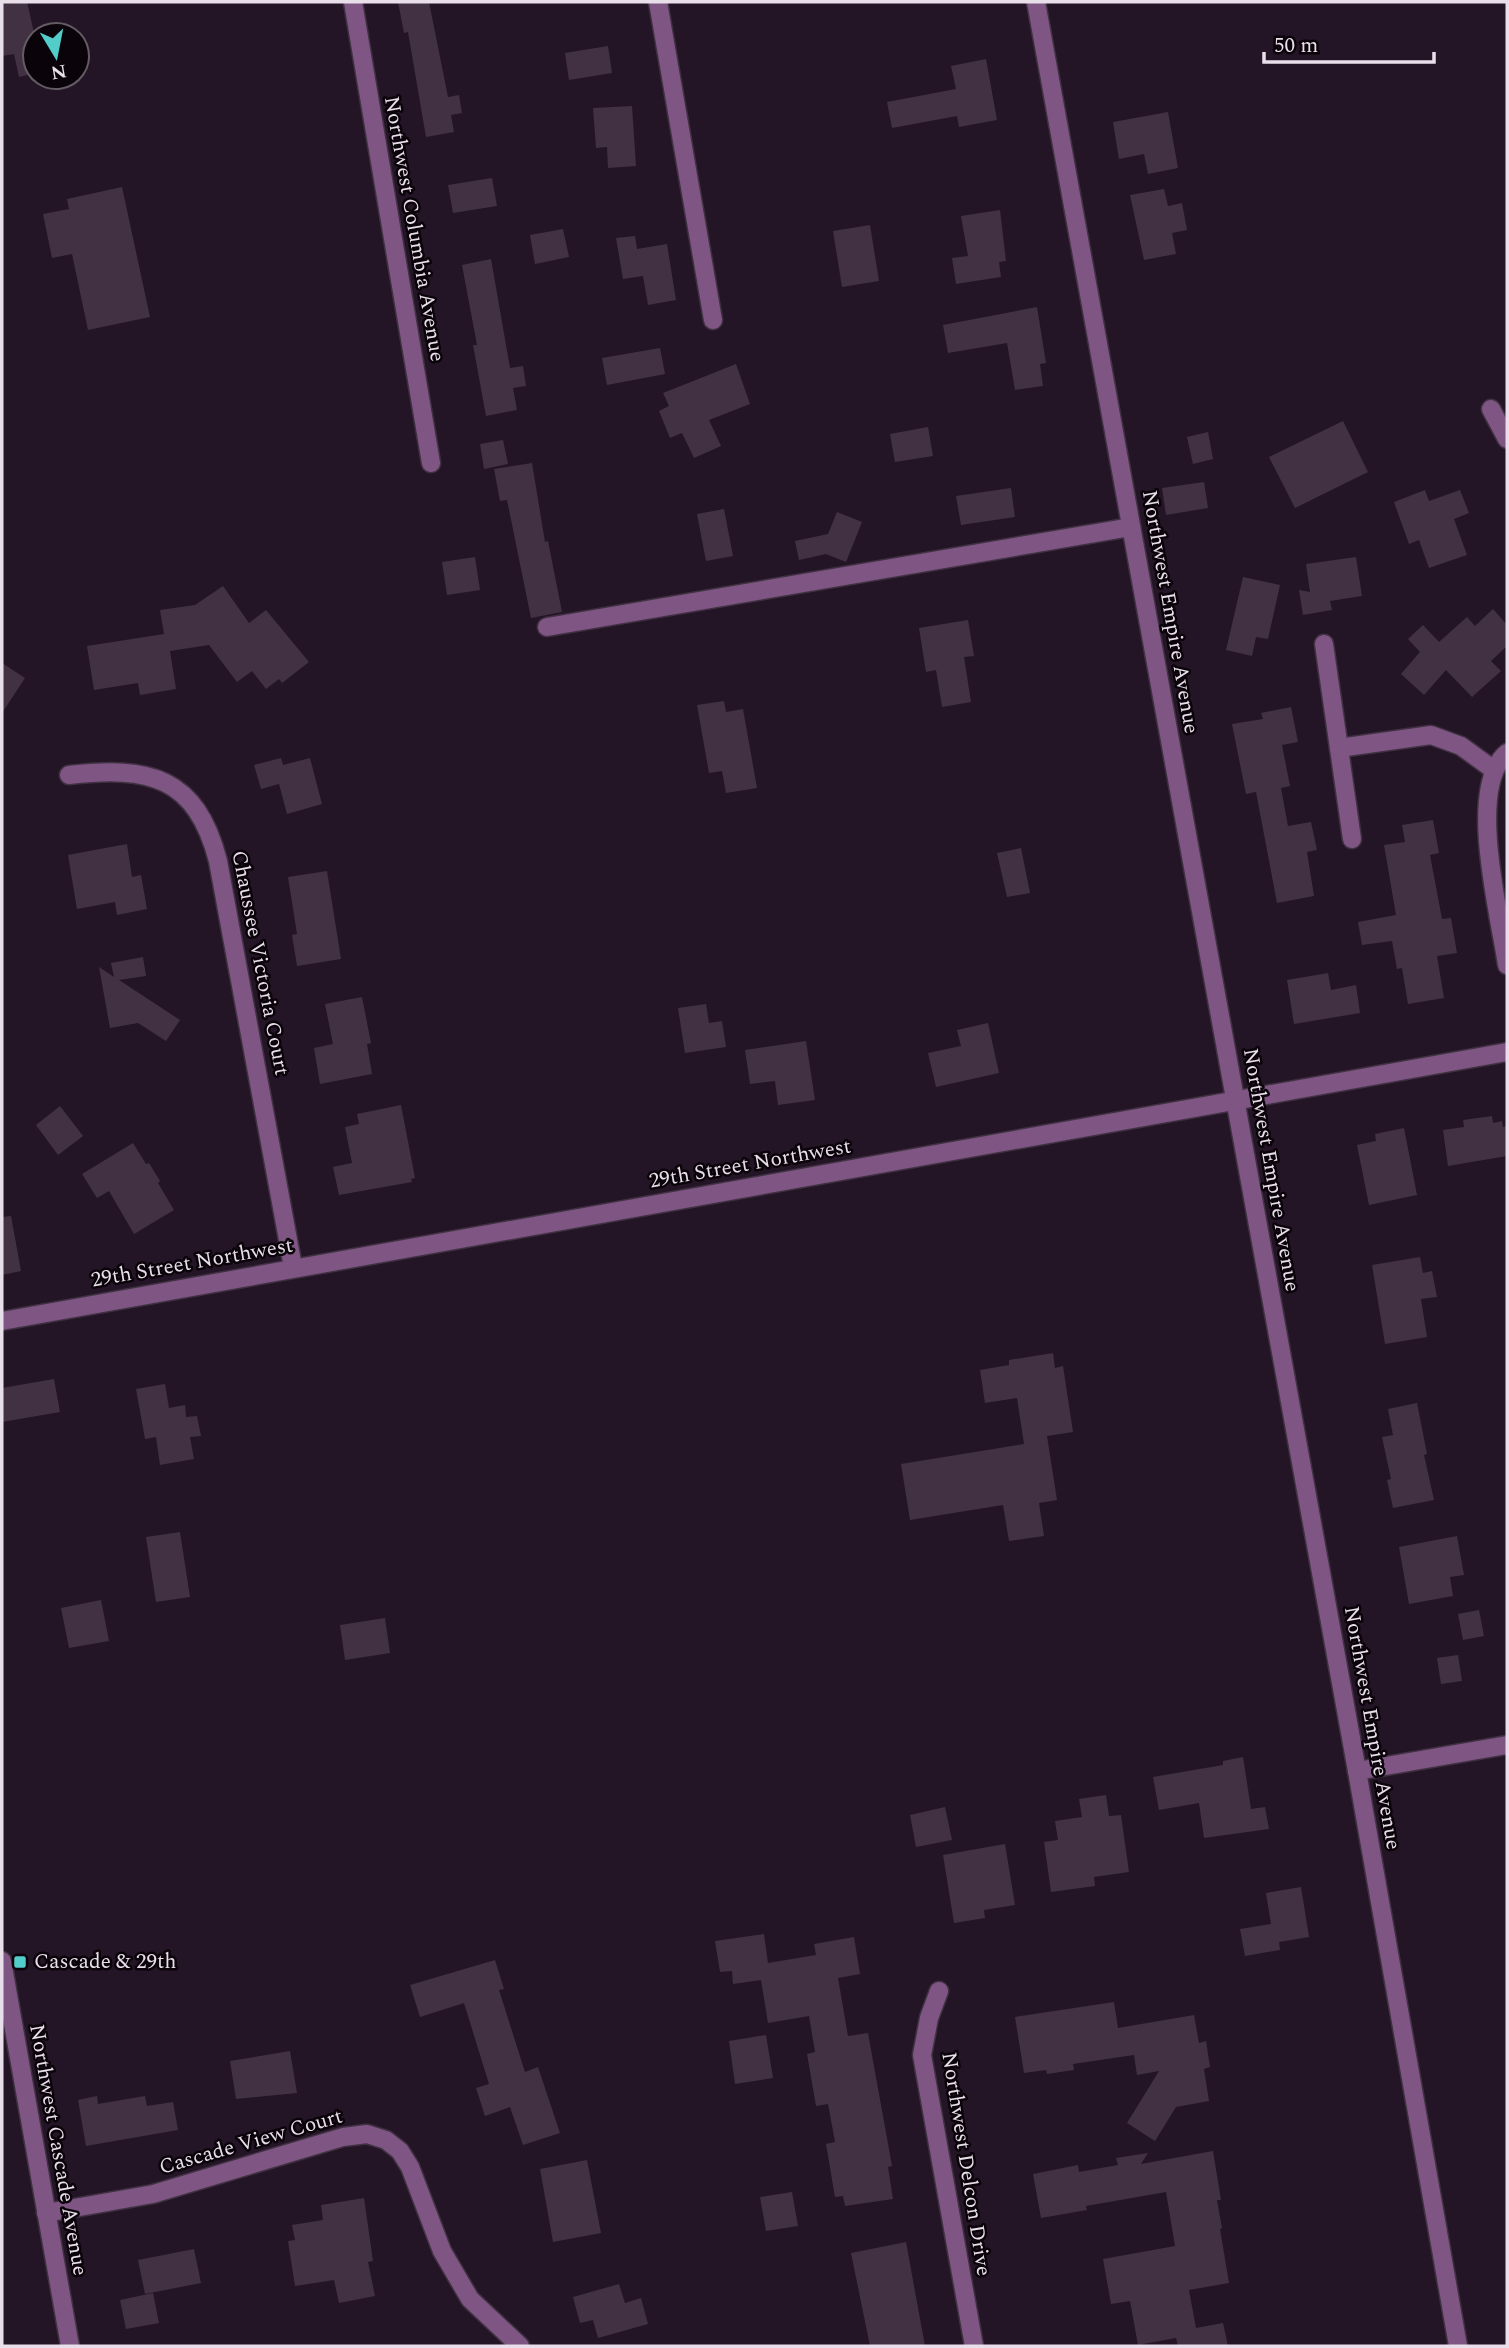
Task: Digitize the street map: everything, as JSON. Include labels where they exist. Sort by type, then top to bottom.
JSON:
[{"type":"street","name":"Northwest Columbia Avenue","points":[[353,2],[431,463]]},
{"type":"street","points":[[658,2],[713,320]]},
{"type":"street","name":"Northwest Empire Avenue","points":[[1036,2],[1357,1771],[1458,2346]]},
{"type":"street","points":[[1491,409],[1507,439]]},
{"type":"street","points":[[547,627],[1131,527]]},
{"type":"street","points":[[1324,644],[1352,838]]},
{"type":"street","points":[[1339,748],[1431,735],[1461,746],[1494,770]]},
{"type":"street","points":[[1507,752],[1494,770],[1488,792],[1486,820],[1507,965]]},
{"type":"street","name":"Chaussee Victoria Court","points":[[69,775],[105,771],[142,775],[171,785],[197,808],[211,834],[293,1267]]},
{"type":"street","name":"29th Street Northwest","points":[[2,1321],[1507,1052]]},
{"type":"street","points":[[1357,1771],[1507,1745]]},
{"type":"street","name":"Northwest Cascade Avenue","points":[[2,1961],[70,2346]]},
{"type":"street","name":"Northwest Delcon Drive","points":[[939,1991],[929,2018],[922,2056],[974,2346]]},
{"type":"street","name":"Cascade View Court","points":[[46,2213],[153,2194],[342,2137],[367,2134],[386,2140],[400,2151],[410,2167],[442,2251],[470,2300],[520,2346]]},
{"type":"building","points":[[2,2],[27,2],[31,21],[21,21],[21,76],[14,54],[2,56]]},
{"type":"building","points":[[398,2],[429,2],[448,97],[459,95],[462,113],[451,115],[454,132],[426,137],[408,32],[404,33]]},
{"type":"building","points":[[608,46],[612,73],[569,80],[565,53]]},
{"type":"building","points":[[986,59],[997,120],[959,127],[957,116],[892,128],[887,102],[956,89],[951,66]]},
{"type":"building","points":[[632,106],[636,166],[608,168],[607,147],[596,148],[593,108]]},
{"type":"building","points":[[1168,112],[1178,168],[1148,174],[1144,154],[1119,159],[1113,122]]},
{"type":"building","points":[[492,178],[497,206],[453,213],[448,185]]},
{"type":"building","points":[[122,187],[150,317],[88,330],[72,254],[52,258],[43,214],[69,209],[67,199]]},
{"type":"building","points":[[1164,189],[1168,206],[1182,203],[1187,230],[1172,233],[1176,254],[1144,260],[1130,195]]},
{"type":"building","points":[[1000,210],[1006,261],[999,262],[1001,277],[956,284],[952,258],[968,256],[961,216]]},
{"type":"building","points":[[870,225],[879,281],[842,287],[833,231]]},
{"type":"building","points":[[563,229],[569,257],[535,264],[530,235]]},
{"type":"building","points":[[635,236],[637,249],[667,244],[676,300],[648,305],[643,276],[623,279],[616,238]]},
{"type":"building","points":[[491,259],[510,368],[523,366],[526,386],[513,388],[517,410],[486,416],[473,345],[477,345],[462,265]]},
{"type":"building","points":[[1037,307],[1046,363],[1040,364],[1043,386],[1015,390],[1007,343],[948,353],[943,325]]},
{"type":"building","points":[[660,348],[665,374],[607,385],[602,358]]},
{"type":"building","points":[[736,364],[750,404],[709,420],[721,446],[694,458],[682,433],[670,438],[659,411],[669,406],[663,393]]},
{"type":"building","points":[[1343,421],[1368,472],[1295,508],[1269,457]]},
{"type":"building","points":[[928,427],[933,456],[895,462],[890,434]]},
{"type":"building","points":[[1208,432],[1213,459],[1193,464],[1187,437]]},
{"type":"building","points":[[503,440],[508,464],[484,469],[480,444]]},
{"type":"building","points":[[532,463],[545,542],[548,541],[562,612],[531,618],[507,500],[500,501],[494,469]]},
{"type":"building","points":[[1204,482],[1208,508],[1166,515],[1162,488]]},
{"type":"building","points":[[1011,488],[1015,517],[961,525],[956,496]]},
{"type":"building","points":[[1425,490],[1429,501],[1460,490],[1469,513],[1454,519],[1467,555],[1429,568],[1419,540],[1409,544],[1394,502]]},
{"type":"building","points":[[724,509],[733,556],[706,561],[697,514]]},
{"type":"building","points":[[837,512],[862,522],[846,562],[826,554],[799,560],[795,541],[828,534]]},
{"type":"building","points":[[475,557],[480,590],[447,595],[442,562]]},
{"type":"building","points":[[1356,557],[1362,596],[1330,601],[1332,610],[1303,615],[1299,590],[1310,592],[1306,564]]},
{"type":"building","points":[[1243,577],[1280,585],[1268,639],[1256,637],[1252,656],[1226,650]]},
{"type":"building","points":[[223,586],[249,623],[266,610],[309,662],[282,683],[279,679],[266,689],[252,671],[237,682],[209,645],[170,651],[176,689],[140,695],[138,683],[94,690],[87,646],[164,634],[160,610],[195,605]]},
{"type":"building","points":[[1493,609],[1507,625],[1507,646],[1491,661],[1501,671],[1472,697],[1446,670],[1424,695],[1401,674],[1420,652],[1408,639],[1423,625],[1439,642],[1467,617],[1475,626]]},
{"type":"building","points":[[968,620],[974,656],[964,657],[971,702],[942,707],[936,670],[926,672],[919,628]]},
{"type":"building","points":[[2,663],[25,678],[2,713]]},
{"type":"building","points":[[724,701],[726,712],[743,709],[757,788],[726,793],[722,771],[709,773],[697,705]]},
{"type":"building","points":[[1291,707],[1298,742],[1282,745],[1290,786],[1281,788],[1288,826],[1311,822],[1317,850],[1307,852],[1314,896],[1277,903],[1256,792],[1246,794],[1232,724],[1263,719],[1261,713]]},
{"type":"building","points":[[281,758],[283,765],[310,758],[322,804],[287,814],[279,784],[261,789],[254,765]]},
{"type":"building","points":[[1433,820],[1439,853],[1430,855],[1442,919],[1451,918],[1457,953],[1437,956],[1444,998],[1408,1004],[1402,968],[1397,969],[1392,941],[1362,945],[1358,922],[1396,915],[1384,845],[1405,842],[1402,825]]},
{"type":"building","points":[[127,844],[132,877],[141,875],[147,909],[117,915],[115,902],[77,909],[68,855]]},
{"type":"building","points":[[1021,848],[1030,893],[1007,897],[997,853]]},
{"type":"building","points":[[327,871],[341,959],[297,966],[292,935],[297,934],[288,877]]},
{"type":"building","points":[[143,957],[146,976],[119,980],[180,1020],[166,1041],[138,1023],[110,1028],[99,967],[114,977],[111,963]]},
{"type":"building","points":[[1328,973],[1331,990],[1356,985],[1360,1013],[1294,1024],[1287,980]]},
{"type":"building","points":[[362,997],[371,1043],[367,1044],[372,1074],[320,1084],[314,1048],[333,1044],[325,1004]]},
{"type":"building","points":[[706,1004],[709,1023],[722,1021],[726,1047],[685,1053],[678,1008]]},
{"type":"building","points":[[988,1023],[999,1073],[936,1087],[928,1053],[961,1046],[957,1030]]},
{"type":"building","points":[[806,1041],[815,1100],[778,1105],[775,1081],[750,1084],[745,1050]]},
{"type":"building","points":[[401,1105],[415,1178],[411,1179],[412,1182],[339,1195],[333,1167],[352,1163],[345,1127],[359,1124],[357,1114]]},
{"type":"building","points":[[60,1106],[83,1136],[58,1155],[36,1125]]},
{"type":"building","points":[[1492,1116],[1493,1123],[1502,1121],[1503,1127],[1507,1126],[1507,1156],[1448,1166],[1443,1130],[1464,1127],[1463,1120]]},
{"type":"building","points":[[1404,1128],[1417,1195],[1369,1205],[1357,1145],[1376,1141],[1375,1134]]},
{"type":"building","points":[[133,1143],[146,1164],[149,1163],[174,1210],[134,1234],[109,1191],[97,1198],[82,1174]]},
{"type":"building","points":[[11,1216],[21,1271],[2,1275],[2,1217]]},
{"type":"building","points":[[1420,1257],[1423,1273],[1432,1271],[1437,1297],[1421,1299],[1427,1337],[1385,1344],[1372,1265]]},
{"type":"building","points":[[1053,1353],[1055,1368],[1063,1366],[1073,1432],[1047,1436],[1057,1500],[1039,1503],[1044,1536],[1009,1541],[1003,1505],[910,1520],[901,1464],[1024,1444],[1017,1398],[985,1403],[980,1370],[1009,1365],[1009,1360]]},
{"type":"building","points":[[54,1379],[60,1412],[2,1422],[2,1388]]},
{"type":"building","points":[[165,1384],[169,1408],[185,1405],[186,1417],[197,1416],[201,1436],[190,1437],[194,1459],[160,1465],[156,1437],[145,1439],[136,1389]]},
{"type":"building","points":[[1417,1403],[1434,1500],[1393,1508],[1387,1480],[1391,1479],[1382,1437],[1393,1435],[1388,1409]]},
{"type":"building","points":[[180,1532],[190,1597],[156,1602],[146,1537]]},
{"type":"building","points":[[1457,1536],[1464,1575],[1450,1577],[1453,1596],[1409,1604],[1399,1547]]},
{"type":"building","points":[[101,1600],[109,1641],[69,1648],[61,1608]]},
{"type":"building","points":[[1479,1610],[1484,1636],[1463,1640],[1458,1614]]},
{"type":"building","points":[[385,1618],[390,1653],[345,1660],[340,1625]]},
{"type":"building","points":[[1458,1655],[1462,1681],[1441,1684],[1437,1658]]},
{"type":"building","points":[[1243,1757],[1251,1809],[1265,1807],[1269,1829],[1204,1838],[1199,1803],[1159,1810],[1153,1777],[1223,1765],[1223,1761]]},
{"type":"building","points":[[1106,1795],[1109,1816],[1121,1815],[1129,1872],[1094,1877],[1095,1886],[1051,1892],[1044,1842],[1058,1840],[1055,1821],[1082,1817],[1079,1799]]},
{"type":"building","points":[[945,1807],[952,1840],[916,1847],[910,1815]]},
{"type":"building","points":[[1005,1844],[1015,1905],[984,1910],[985,1918],[954,1923],[943,1855]]},
{"type":"building","points":[[1301,1887],[1309,1937],[1279,1942],[1280,1950],[1245,1956],[1240,1929],[1271,1924],[1266,1893]]},
{"type":"building","points":[[764,1934],[768,1963],[816,1955],[814,1944],[854,1937],[860,1974],[838,1978],[848,2036],[868,2033],[892,2166],[888,2167],[893,2199],[845,2206],[843,2196],[835,2197],[826,2144],[835,2142],[828,2104],[816,2106],[807,2054],[815,2052],[809,2016],[768,2023],[761,1980],[733,1984],[732,1971],[720,1972],[715,1941]]},
{"type":"building","points":[[495,1960],[504,1989],[499,1990],[525,2072],[538,2067],[560,2133],[523,2145],[510,2107],[485,2116],[476,2088],[489,2084],[464,2003],[420,2017],[410,1985]]},
{"type":"building","points":[[1114,2002],[1118,2028],[1194,2015],[1199,2043],[1206,2041],[1210,2067],[1204,2069],[1209,2101],[1176,2107],[1155,2141],[1127,2123],[1159,2071],[1137,2075],[1134,2055],[1073,2064],[1074,2070],[1047,2074],[1046,2070],[1024,2073],[1015,2017]]},
{"type":"building","points":[[766,2035],[773,2078],[735,2084],[729,2041]]},
{"type":"building","points":[[290,2051],[297,2093],[236,2099],[230,2061]]},
{"type":"building","points":[[97,2096],[98,2104],[145,2096],[147,2106],[173,2102],[178,2130],[86,2146],[78,2100]]},
{"type":"building","points":[[1213,2151],[1221,2200],[1217,2200],[1220,2229],[1229,2283],[1189,2290],[1196,2328],[1223,2323],[1228,2346],[1178,2346],[1176,2338],[1138,2345],[1130,2301],[1111,2304],[1103,2259],[1175,2246],[1166,2192],[1086,2206],[1087,2210],[1041,2218],[1033,2174],[1078,2165],[1079,2172],[1118,2165],[1116,2158],[1148,2153],[1141,2164]]},
{"type":"building","points":[[587,2160],[601,2233],[553,2242],[540,2169]]},
{"type":"building","points":[[792,2192],[798,2226],[766,2231],[760,2197]]},
{"type":"building","points":[[364,2198],[373,2261],[368,2262],[375,2296],[339,2303],[334,2280],[295,2286],[288,2241],[295,2240],[292,2225],[323,2220],[321,2205]]},
{"type":"building","points":[[906,2242],[925,2346],[870,2346],[851,2253]]},
{"type":"building","points":[[194,2249],[201,2283],[145,2294],[138,2260]]},
{"type":"building","points":[[619,2284],[625,2303],[641,2298],[648,2324],[598,2338],[593,2320],[580,2323],[573,2297]]},
{"type":"building","points":[[153,2293],[159,2323],[126,2329],[120,2300]]},
{"type":"place","name":"Cascade & 29th","points":[[20,1962]]}]
